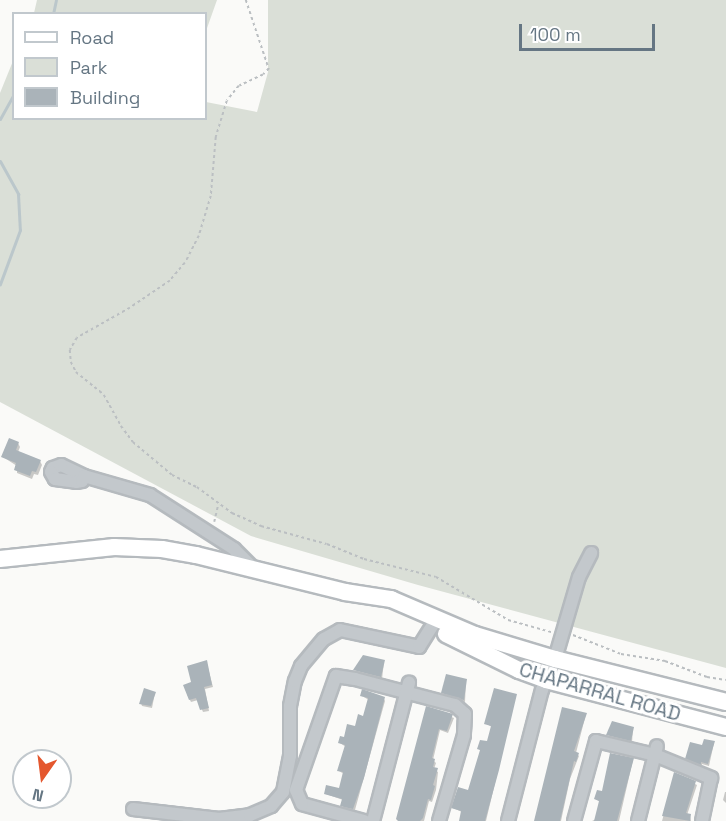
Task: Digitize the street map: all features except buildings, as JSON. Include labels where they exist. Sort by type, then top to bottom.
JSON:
[{"type":"main road","name":"CHAPARRAL ROAD","points":[[4,558],[98,548],[145,548],[196,555],[345,592],[391,599],[519,670],[546,680],[726,727]]},
{"type":"main road","name":"CHAPARRAL ROAD","points":[[435,622],[555,659],[726,702]]},
{"type":"street","points":[[84,476],[150,495],[214,535],[248,561],[254,569]]},
{"type":"street","points":[[508,821],[546,680],[555,659],[579,577],[591,553]]},
{"type":"street","points":[[133,809],[219,819],[250,815],[271,806],[284,792],[290,756],[290,706],[295,681],[301,666],[324,639],[340,630],[419,647],[435,622]]},
{"type":"street","points":[[364,821],[302,804],[296,790],[336,676],[407,688],[455,705],[465,714],[464,735],[439,821]]},
{"type":"street","points":[[373,821],[407,688]]},
{"type":"street","points":[[574,821],[596,741],[656,750],[711,778],[702,821]]},
{"type":"street","points":[[638,821],[656,750]]},
{"type":"path","points":[[246,0],[269,69],[263,75],[239,86],[227,101],[216,137],[211,196],[199,236],[185,263],[170,281],[117,316],[81,334],[72,344],[70,356],[76,372],[104,395],[121,426],[133,441],[172,475],[197,487],[242,518],[261,526],[327,544],[364,559],[436,577],[514,623],[562,633],[621,654],[665,661],[706,676],[726,680]]},
{"type":"path","points":[[214,535],[218,503]]},
{"type":"green space","points":[[37,0],[217,0],[207,28],[207,12],[34,12]]},
{"type":"green space","points":[[268,0],[726,0],[726,668],[418,585],[251,536],[0,402],[0,93],[12,63],[12,120],[207,120],[207,102],[257,112],[268,72]]},
{"type":"waterway","points":[[53,12],[56,0]]},
{"type":"waterway","points":[[0,119],[12,98]]},
{"type":"waterway","points":[[0,161],[18,194],[20,230],[0,284]]}]
